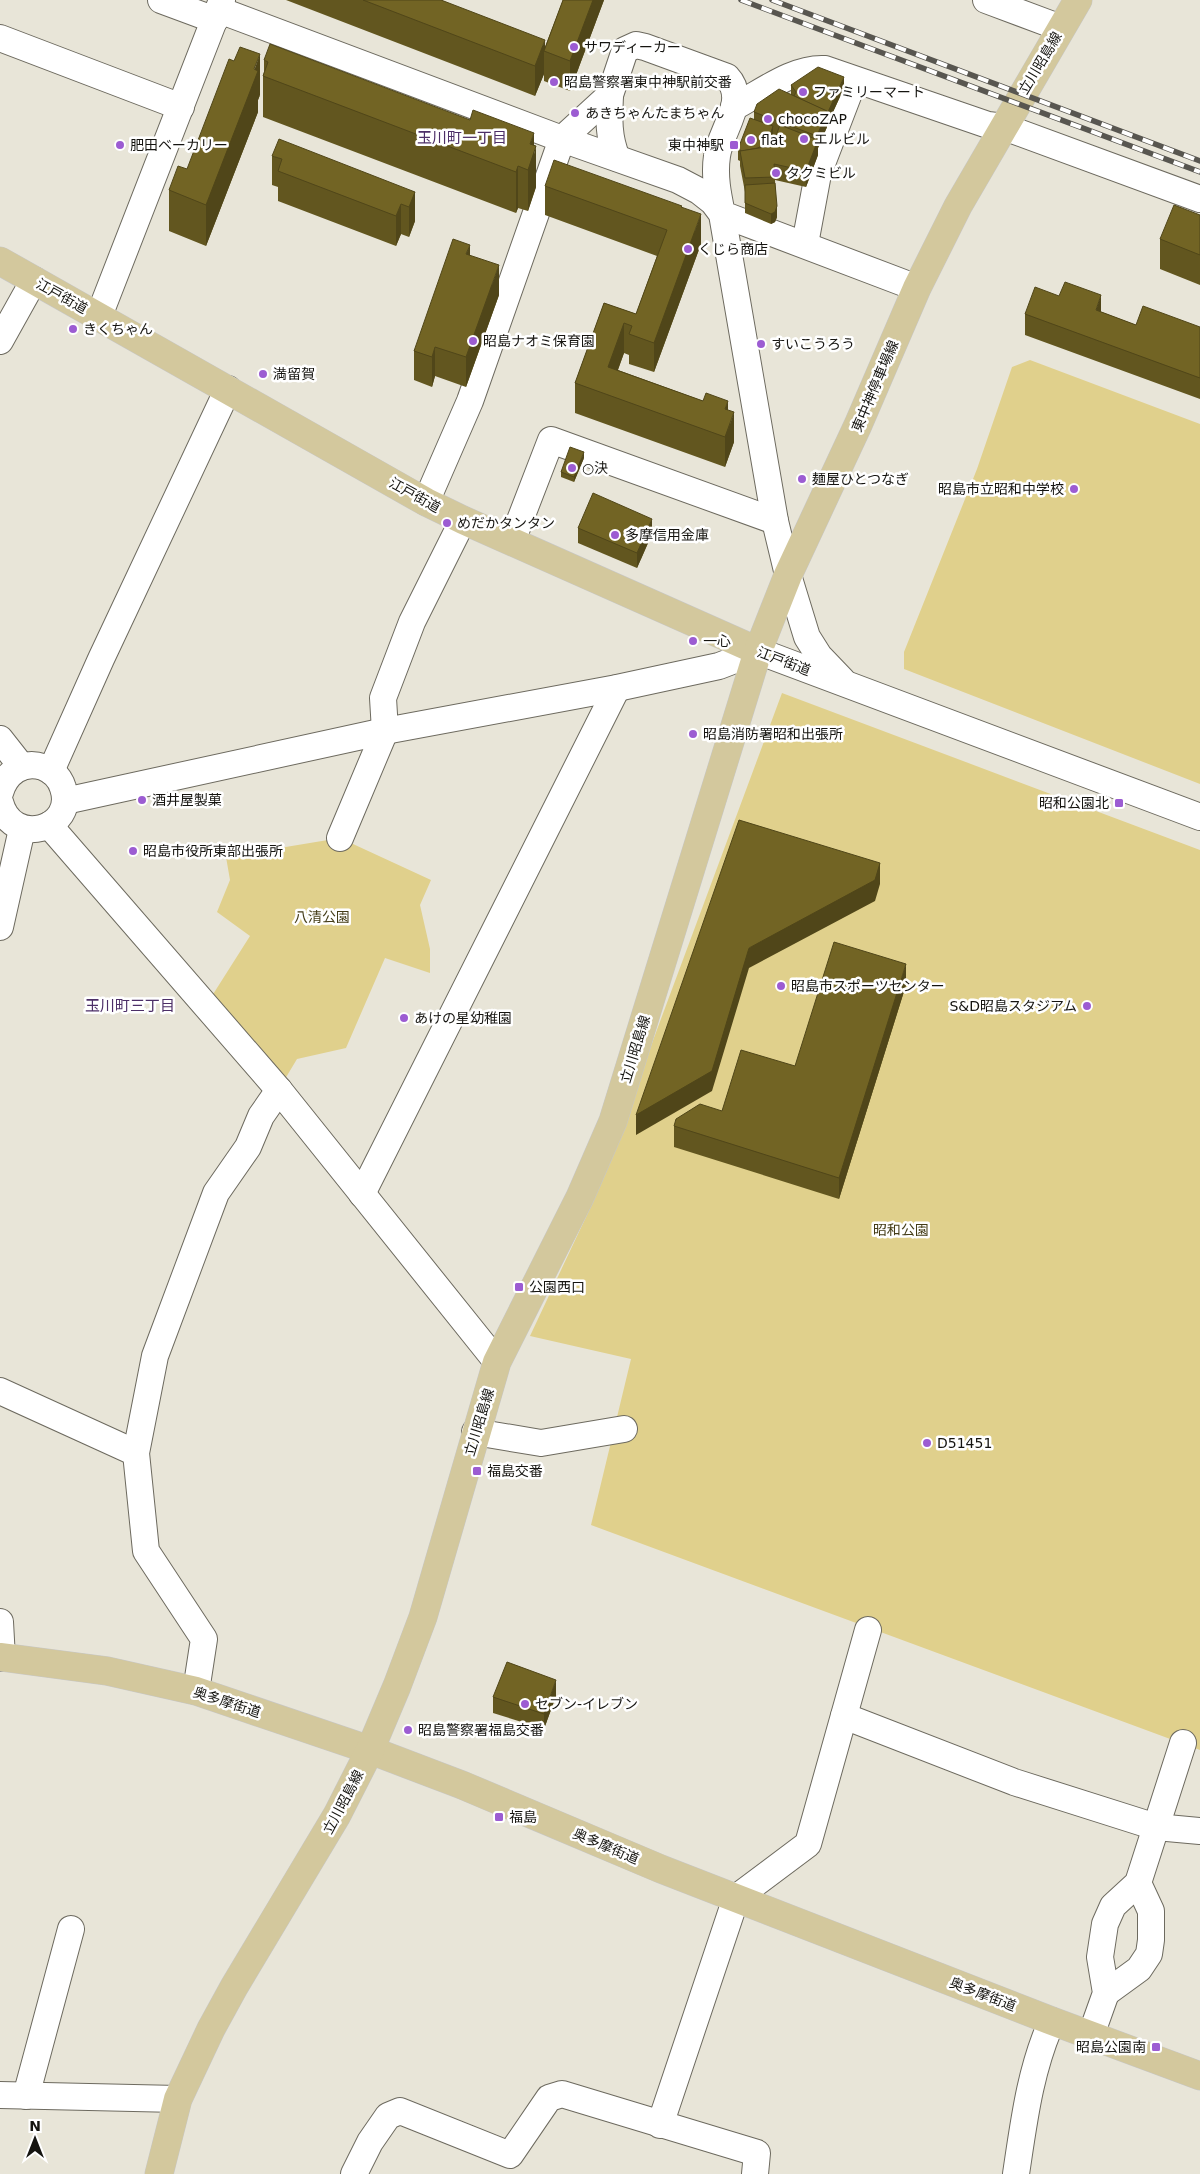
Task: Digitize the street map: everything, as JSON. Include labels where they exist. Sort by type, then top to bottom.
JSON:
[{"type":"main road","name":"立川昭島線","points":[[1004,127],[1078,0]]},
{"type":"main road","name":"東中神停車場線","points":[[758,651],[788,575],[854,434],[916,288],[958,206],[1004,127]]},
{"type":"main road","name":"江戸街道","points":[[0,261],[426,502],[758,651]]},
{"type":"main road","name":"立川昭島線","points":[[159,2174],[178,2099],[211,2029],[337,1815],[370,1750],[397,1686],[423,1617],[475,1432],[497,1362],[580,1197],[613,1121],[758,651]]},
{"type":"main road","name":"奥多摩街道","points":[[1,1657],[107,1671],[196,1691],[370,1750],[462,1785],[661,1869],[1052,2021],[1200,2076]]},
{"type":"street","points":[[162,0],[219,10],[676,180],[699,191],[713,202],[722,214],[805,244],[916,288]]},
{"type":"street","points":[[986,0],[1061,28]]},
{"type":"street","points":[[99,316],[219,10]]},
{"type":"street","points":[[0,38],[181,107]]},
{"type":"street","points":[[617,158],[610,142],[610,95],[625,50],[636,45],[727,77],[734,84],[736,94],[734,107],[717,154],[707,167],[696,174],[676,180]]},
{"type":"street","points":[[734,107],[812,68],[825,69],[988,125],[1004,127],[1200,199]]},
{"type":"street","points":[[805,244],[818,174],[854,80]]},
{"type":"street","points":[[426,502],[470,401],[562,139],[610,95]]},
{"type":"street","name":"江戸街道","points":[[717,154],[717,192],[774,521],[806,637],[828,667],[851,687]]},
{"type":"street","points":[[0,341],[34,280]]},
{"type":"street","points":[[51,771],[100,659],[228,389]]},
{"type":"street","points":[[512,541],[551,440],[774,521]]},
{"type":"street","points":[[340,838],[384,731],[383,698],[412,622],[463,520]]},
{"type":"street","points":[[65,801],[384,731],[616,688],[719,666],[758,651]]},
{"type":"street","name":"江戸街道","points":[[758,651],[1200,817]]},
{"type":"street","points":[[362,1194],[616,688]]},
{"type":"street","points":[[0,739],[4,790],[7,818],[22,829],[32,830],[49,825],[57,819],[65,801],[62,784],[51,771],[32,765],[4,790]]},
{"type":"street","points":[[49,825],[279,1090],[497,1362]]},
{"type":"street","points":[[0,927],[22,829]]},
{"type":"street","points":[[196,1691],[204,1639],[146,1551],[136,1453],[155,1356],[216,1193],[248,1147],[261,1116],[279,1090]]},
{"type":"street","points":[[0,1391],[136,1453]]},
{"type":"street","points":[[475,1432],[541,1443],[624,1429]]},
{"type":"street","points":[[0,1622],[1,1657]]},
{"type":"street","points":[[660,2125],[736,1898],[808,1844],[868,1630]]},
{"type":"street","points":[[844,1716],[1014,1782],[1156,1827],[1200,1831]]},
{"type":"street","points":[[1091,2035],[1106,1993],[1100,1958],[1105,1924],[1113,1906],[1138,1883],[1183,1744]]},
{"type":"street","points":[[1106,1993],[1139,1969],[1148,1954],[1151,1940],[1151,1911],[1138,1883]]},
{"type":"street","points":[[26,2096],[71,1929]]},
{"type":"street","points":[[1016,2174],[1029,2086],[1042,2044],[1052,2021]]},
{"type":"street","points":[[354,2174],[370,2142],[388,2116],[400,2111],[510,2155],[549,2098],[562,2094],[757,2153],[755,2174]]},
{"type":"street","points":[[0,2095],[178,2099]]},
{"type":"green space","name":"昭島市立昭和中学校","points":[[1030,360],[1200,424],[1200,784],[904,669],[904,652],[977,469],[1012,367]]},
{"type":"green space","name":"昭和公園","points":[[782,693],[1200,850],[1200,1750],[591,1525],[631,1359],[530,1336],[593,1202]]},
{"type":"green space","name":"八清公園","points":[[340,838],[431,880],[420,905],[430,949],[430,973],[385,958],[346,1048],[297,1059],[282,1084],[210,999],[250,936],[217,912],[230,880],[226,857]]},
{"type":"building","points":[[363,0],[441,0],[545,40],[535,66]]},
{"type":"building","points":[[563,0],[593,0],[570,61],[544,51]]},
{"type":"building","points":[[270,44],[470,120],[473,110],[534,133],[530,144],[536,146],[528,170],[518,166],[516,172],[263,76],[268,62],[264,60]]},
{"type":"building","points":[[240,47],[260,54],[254,69],[258,71],[206,205],[169,190],[178,166],[187,169],[229,59],[234,61]]},
{"type":"building","points":[[818,67],[844,77],[828,112],[794,96],[796,92],[791,85]]},
{"type":"building","points":[[779,89],[827,111],[817,136],[754,112],[757,104]]},
{"type":"building","points":[[750,118],[773,126],[770,135],[772,137],[768,146],[742,151],[738,149]]},
{"type":"building","points":[[780,125],[818,140],[806,171],[774,164],[775,177],[745,178],[740,151],[772,146]]},
{"type":"building","points":[[279,139],[415,192],[409,207],[401,204],[396,216],[278,171],[282,159],[272,156]]},
{"type":"building","points":[[554,160],[701,214],[654,343],[629,334],[632,326],[624,323],[608,367],[703,401],[706,393],[728,401],[725,409],[734,412],[725,437],[575,383],[604,303],[636,314],[667,230],[545,186]]},
{"type":"building","points":[[775,183],[777,206],[775,212],[771,214],[745,203],[745,185]]},
{"type":"building","points":[[1174,205],[1200,215],[1200,255],[1160,239]]},
{"type":"building","points":[[453,239],[470,245],[466,254],[499,265],[466,357],[435,347],[432,357],[414,351]]},
{"type":"building","points":[[1065,282],[1101,295],[1096,310],[1136,325],[1143,306],[1200,327],[1200,378],[1025,314],[1035,287],[1059,296]]},
{"type":"building","points":[[570,447],[584,452],[574,477],[561,472]]},
{"type":"building","points":[[593,493],[652,519],[637,553],[578,528]]},
{"type":"building","points":[[739,820],[880,863],[875,880],[749,948],[712,1071],[636,1115]]},
{"type":"building","points":[[834,942],[906,964],[839,1178],[674,1126],[676,1119],[700,1104],[722,1111],[741,1050],[795,1066]]},
{"type":"building","points":[[507,1662],[556,1680],[544,1714],[493,1697]]},
{"type":"railway","points":[[741,0],[1200,172]]},
{"type":"railway","points":[[772,0],[1200,161]]},
{"type":"place","name":"サワディーカー","points":[[574,47]]},
{"type":"place","name":"昭島警察署東中神駅前交番","points":[[554,82]]},
{"type":"place","name":"ファミリーマート","points":[[803,92]]},
{"type":"place","name":"あきちゃんたまちゃん","points":[[575,113]]},
{"type":"place","name":"chocoZAP","points":[[768,119]]},
{"type":"place","name":"エルビル","points":[[804,139]]},
{"type":"place","name":"flat","points":[[751,140]]},
{"type":"place","name":"肥田ベーカリー","points":[[120,145]]},
{"type":"place","name":"東中神駅","points":[[734,145]]},
{"type":"place","name":"タクミビル","points":[[776,173]]},
{"type":"place","name":"くじら商店","points":[[688,249]]},
{"type":"place","name":"きくちゃん","points":[[73,329]]},
{"type":"place","name":"昭島ナオミ保育園","points":[[473,341]]},
{"type":"place","name":"すいこうろう","points":[[761,344]]},
{"type":"place","name":"満留賀","points":[[263,374]]},
{"type":"place","name":"○決","points":[[572,468]]},
{"type":"place","name":"麺屋ひとつなぎ","points":[[802,479]]},
{"type":"place","name":"昭島市立昭和中学校","points":[[1074,489]]},
{"type":"place","name":"めだかタンタン","points":[[447,523]]},
{"type":"place","name":"多摩信用金庫","points":[[615,535]]},
{"type":"place","name":"一心","points":[[693,641]]},
{"type":"place","name":"昭島消防署昭和出張所","points":[[693,734]]},
{"type":"place","name":"酒井屋製菓","points":[[142,800]]},
{"type":"place","name":"昭和公園北","points":[[1119,803]]},
{"type":"place","name":"昭島市役所東部出張所","points":[[133,851]]},
{"type":"place","name":"昭島市スポーツセンター","points":[[781,986]]},
{"type":"place","name":"S&D昭島スタジアム","points":[[1087,1006]]},
{"type":"place","name":"あけの星幼稚園","points":[[404,1018]]},
{"type":"place","name":"公園西口","points":[[519,1287]]},
{"type":"place","name":"D51451","points":[[927,1443]]},
{"type":"place","name":"福島交番","points":[[477,1471]]},
{"type":"place","name":"セブン-イレブン","points":[[525,1704]]},
{"type":"place","name":"昭島警察署福島交番","points":[[408,1730]]},
{"type":"place","name":"福島","points":[[499,1817]]},
{"type":"place","name":"昭島公園南","points":[[1156,2047]]},
{"type":"district","name":"玉川町一丁目","points":[[462,138]]},
{"type":"district","name":"玉川町三丁目","points":[[130,1006]]}]
